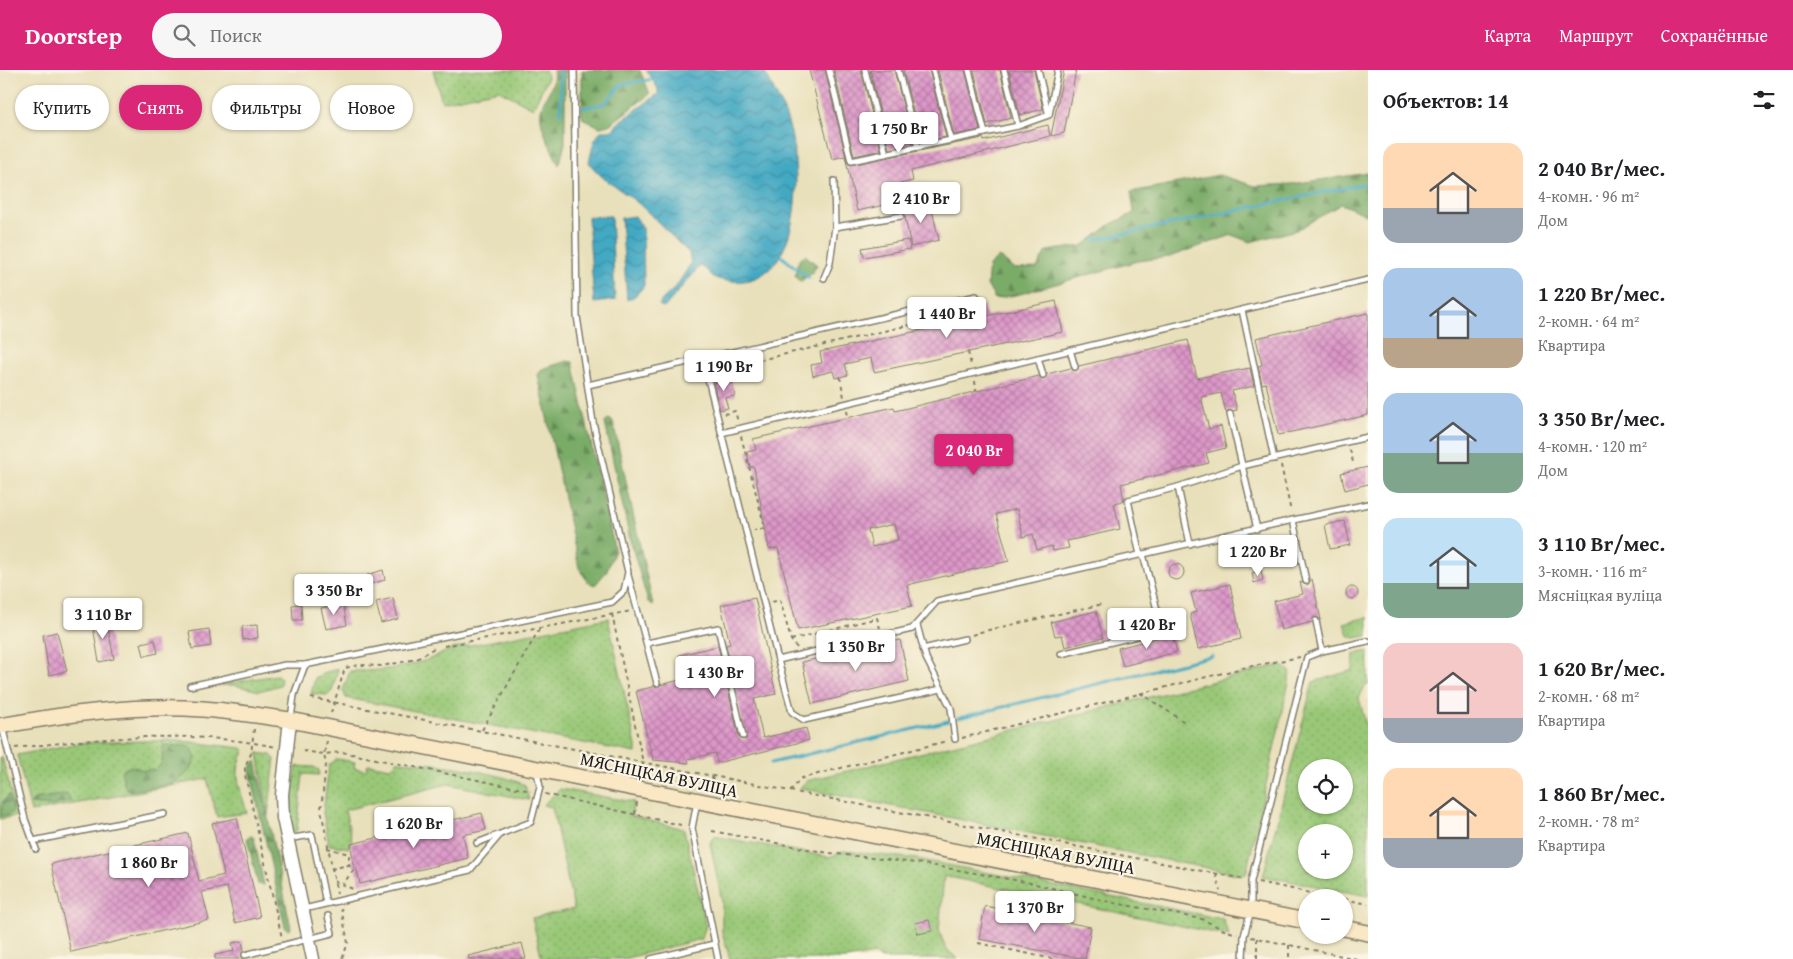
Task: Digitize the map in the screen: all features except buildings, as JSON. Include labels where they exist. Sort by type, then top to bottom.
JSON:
[{"type":"main road","name":"МЯСНІЦКАЯ ВУЛІЦА","points":[[1,726],[85,712],[167,708],[202,709],[290,720],[1298,919]]},
{"type":"main road","points":[[1353,930],[1368,933]]},
{"type":"street","points":[[290,720],[282,795],[286,839],[313,959]]},
{"type":"lane","points":[[574,70],[577,316],[593,422],[628,572],[657,683]]},
{"type":"lane","points":[[829,70],[851,161],[1018,126],[1049,115]]},
{"type":"lane","points":[[865,70],[886,154]]},
{"type":"lane","points":[[898,70],[918,147]]},
{"type":"lane","points":[[933,70],[952,140]]},
{"type":"lane","points":[[969,70],[985,133]]},
{"type":"lane","points":[[1004,70],[1018,126]]},
{"type":"lane","points":[[1038,70],[1049,115]]},
{"type":"lane","points":[[1049,115],[1058,70]]},
{"type":"lane","points":[[824,278],[830,263],[835,227],[834,181]]},
{"type":"lane","points":[[835,227],[901,216]]},
{"type":"lane","points":[[720,433],[1368,280]]},
{"type":"lane","points":[[588,385],[976,296]]},
{"type":"lane","points":[[1242,310],[1277,458]]},
{"type":"lane","points":[[1070,350],[1075,367]]},
{"type":"lane","points":[[1038,358],[1043,375]]},
{"type":"lane","points":[[703,359],[720,433],[792,712],[804,720],[941,689]]},
{"type":"lane","points":[[1230,414],[1257,528]]},
{"type":"lane","points":[[1061,654],[1162,630],[1128,500],[1178,487],[1242,466],[1368,437]]},
{"type":"lane","points":[[1178,487],[1190,544]]},
{"type":"lane","points":[[778,660],[912,629],[937,601],[1368,504]]},
{"type":"lane","points":[[1294,520],[1306,581]]},
{"type":"lane","points":[[190,686],[286,665],[305,666],[612,602],[624,591],[628,572]]},
{"type":"lane","points":[[1316,621],[1322,651]]},
{"type":"lane","points":[[916,624],[923,649],[950,708],[955,739]]},
{"type":"lane","points":[[647,643],[718,628],[743,736]]},
{"type":"lane","points":[[923,649],[965,639]]},
{"type":"lane","points":[[1243,959],[1244,936],[1251,910],[1251,881],[1307,657],[1322,651],[1368,641]]},
{"type":"lane","points":[[290,720],[294,696],[305,666]]},
{"type":"lane","points":[[1,726],[24,820],[36,849]]},
{"type":"lane","points":[[477,843],[531,822],[540,787],[536,769]]},
{"type":"lane","points":[[697,802],[692,828],[718,959]]},
{"type":"lane","points":[[33,841],[165,814]]},
{"type":"lane","points":[[286,839],[312,835],[326,903]]},
{"type":"lane","points":[[301,910],[470,870],[498,836]]},
{"type":"lane","points":[[245,955],[332,933],[328,916]]},
{"type":"lane","points":[[651,959],[714,944]]},
{"type":"lane","points":[[256,952],[258,959]]},
{"type":"path","points":[[706,372],[944,317],[941,304]]},
{"type":"path","points":[[716,416],[735,411],[765,528],[746,533]]},
{"type":"path","points":[[1348,442],[1353,462]]},
{"type":"path","points":[[1277,458],[1294,520]]},
{"type":"path","points":[[764,604],[780,600],[791,640],[802,654]]},
{"type":"path","points":[[965,639],[980,632],[1103,604]]},
{"type":"path","points":[[331,714],[345,668],[359,664],[382,666],[417,659],[433,648],[638,610]]},
{"type":"path","points":[[612,614],[643,763],[641,778]]},
{"type":"path","points":[[791,640],[877,618],[882,636]]},
{"type":"path","points":[[481,731],[540,628]]},
{"type":"path","points":[[789,792],[802,778],[1243,668],[1294,657],[1307,657]]},
{"type":"path","points":[[1140,693],[1186,723]]},
{"type":"path","points":[[311,698],[1298,891]]},
{"type":"path","points":[[254,729],[245,775],[284,945]]},
{"type":"path","points":[[8,749],[77,741],[160,736],[216,737],[278,748]]},
{"type":"path","points":[[327,741],[324,754],[326,765],[321,810],[331,869],[348,943],[342,959]]},
{"type":"path","points":[[303,752],[324,754],[342,752],[401,763],[681,825]]},
{"type":"path","points":[[635,814],[637,802]]},
{"type":"path","points":[[712,831],[829,853],[924,864],[1031,883],[1114,903],[1202,919],[1224,930],[1244,936],[1356,959]]},
{"type":"path","points":[[327,848],[349,854],[348,865],[353,871],[342,885],[334,881]]},
{"type":"path","points":[[331,869],[353,864]]},
{"type":"path","points":[[1216,874],[1220,891]]},
{"type":"path","points":[[1353,901],[1368,904]]},
{"type":"path","points":[[1257,938],[1257,959]]},
{"type":"path","points":[[978,943],[1053,959]]},
{"type":"path","points":[[1289,945],[1289,959]]},
{"type":"green space","points":[[433,70],[546,70],[547,79],[533,108],[499,90],[442,102]]},
{"type":"green space","points":[[553,70],[565,70],[565,144],[559,165],[547,138],[541,116],[542,104],[553,82]]},
{"type":"green space","points":[[582,70],[640,70],[650,94],[609,125],[600,127],[582,118]]},
{"type":"green space","points":[[1368,173],[1368,213],[1365,214],[1341,204],[1297,230],[1250,242],[1232,235],[1169,257],[1138,261],[1020,294],[995,299],[987,285],[989,266],[999,257],[1014,269],[1037,268],[1046,251],[1082,246],[1111,224],[1134,213],[1131,192],[1219,175],[1255,186],[1291,184]]},
{"type":"green space","points":[[805,255],[817,265],[812,273],[800,282],[795,277],[799,260]]},
{"type":"green space","points":[[567,361],[573,362],[615,551],[606,572],[595,585],[588,582],[579,568],[538,375],[542,369]]},
{"type":"green space","points":[[608,419],[613,421],[653,605],[648,602],[630,540],[605,423]]},
{"type":"green space","points":[[1368,617],[1368,636],[1355,638],[1348,635],[1344,623]]},
{"type":"green space","points":[[608,618],[636,753],[346,698],[343,690],[350,671],[402,667],[426,660],[451,649]]},
{"type":"green space","points":[[1368,651],[1368,685],[1365,686],[1359,698],[1368,733],[1368,896],[1353,893],[1353,889],[1331,889],[1263,876],[1313,682],[1353,670],[1354,654]]},
{"type":"green space","points":[[1280,665],[1290,671],[1289,682],[1246,874],[1242,875],[800,788],[806,781]]},
{"type":"green space","points":[[338,669],[332,691],[328,695],[311,694],[315,678],[326,672]]},
{"type":"green space","points":[[277,675],[281,678],[280,685],[259,691],[234,685],[210,686]]},
{"type":"green space","points":[[174,740],[242,748],[245,751],[239,766],[238,781],[247,813],[217,817],[207,779],[31,812],[17,755],[79,743]]},
{"type":"green space","points":[[163,745],[191,746],[196,759],[191,769],[177,781],[169,784],[130,791],[125,787],[121,771],[131,766],[143,770],[155,770],[162,763]]},
{"type":"green space","points":[[258,753],[271,755],[275,759],[268,816]]},
{"type":"green space","points":[[0,757],[2,757],[17,816],[0,819]]},
{"type":"green space","points":[[337,759],[355,762],[354,768],[366,770],[368,764],[391,768],[397,761],[444,765],[497,775],[525,785],[529,800],[448,784],[345,810],[352,841],[349,848],[329,845],[323,813],[329,765]]},
{"type":"green space","points":[[256,761],[291,928],[288,930],[285,927],[250,771]]},
{"type":"green space","points":[[297,766],[314,767],[319,770],[319,775],[303,774],[297,830],[295,833],[290,833],[290,803]]},
{"type":"green space","points":[[560,789],[634,802],[631,816],[684,829],[706,926],[701,939],[623,959],[542,959],[532,918],[574,909],[552,807],[543,805]]},
{"type":"green space","points":[[68,794],[71,801],[51,806],[31,804],[34,799]]},
{"type":"green space","points":[[9,795],[13,810],[9,815],[0,816],[4,800]]},
{"type":"green space","points":[[250,835],[254,838],[264,885],[258,884],[247,839]]},
{"type":"green space","points":[[714,836],[829,857],[844,851],[917,859],[1223,919],[1229,936],[944,876],[939,930],[946,949],[958,959],[882,959],[874,954],[846,959],[730,959],[722,932],[722,902],[710,843]]},
{"type":"water","points":[[646,70],[764,70],[790,129],[796,178],[795,205],[790,232],[781,255],[766,272],[745,281],[718,279],[700,266],[664,308],[659,305],[676,287],[691,263],[689,253],[633,199],[598,173],[589,162],[594,141],[601,131],[612,130],[617,124],[658,94],[658,89]]},
{"type":"water","points":[[611,216],[615,300],[594,303],[588,217]]},
{"type":"water","points":[[635,216],[643,228],[644,286],[635,296],[627,300],[621,218]]},
{"type":"waterway","points":[[560,70],[561,113]]},
{"type":"waterway","points":[[582,108],[604,104],[622,84],[655,79]]},
{"type":"waterway","points":[[1094,240],[1368,183]]},
{"type":"waterway","points":[[781,256],[809,278]]},
{"type":"waterway","points":[[958,718],[1212,656]]},
{"type":"waterway","points":[[771,763],[948,721]]}]
